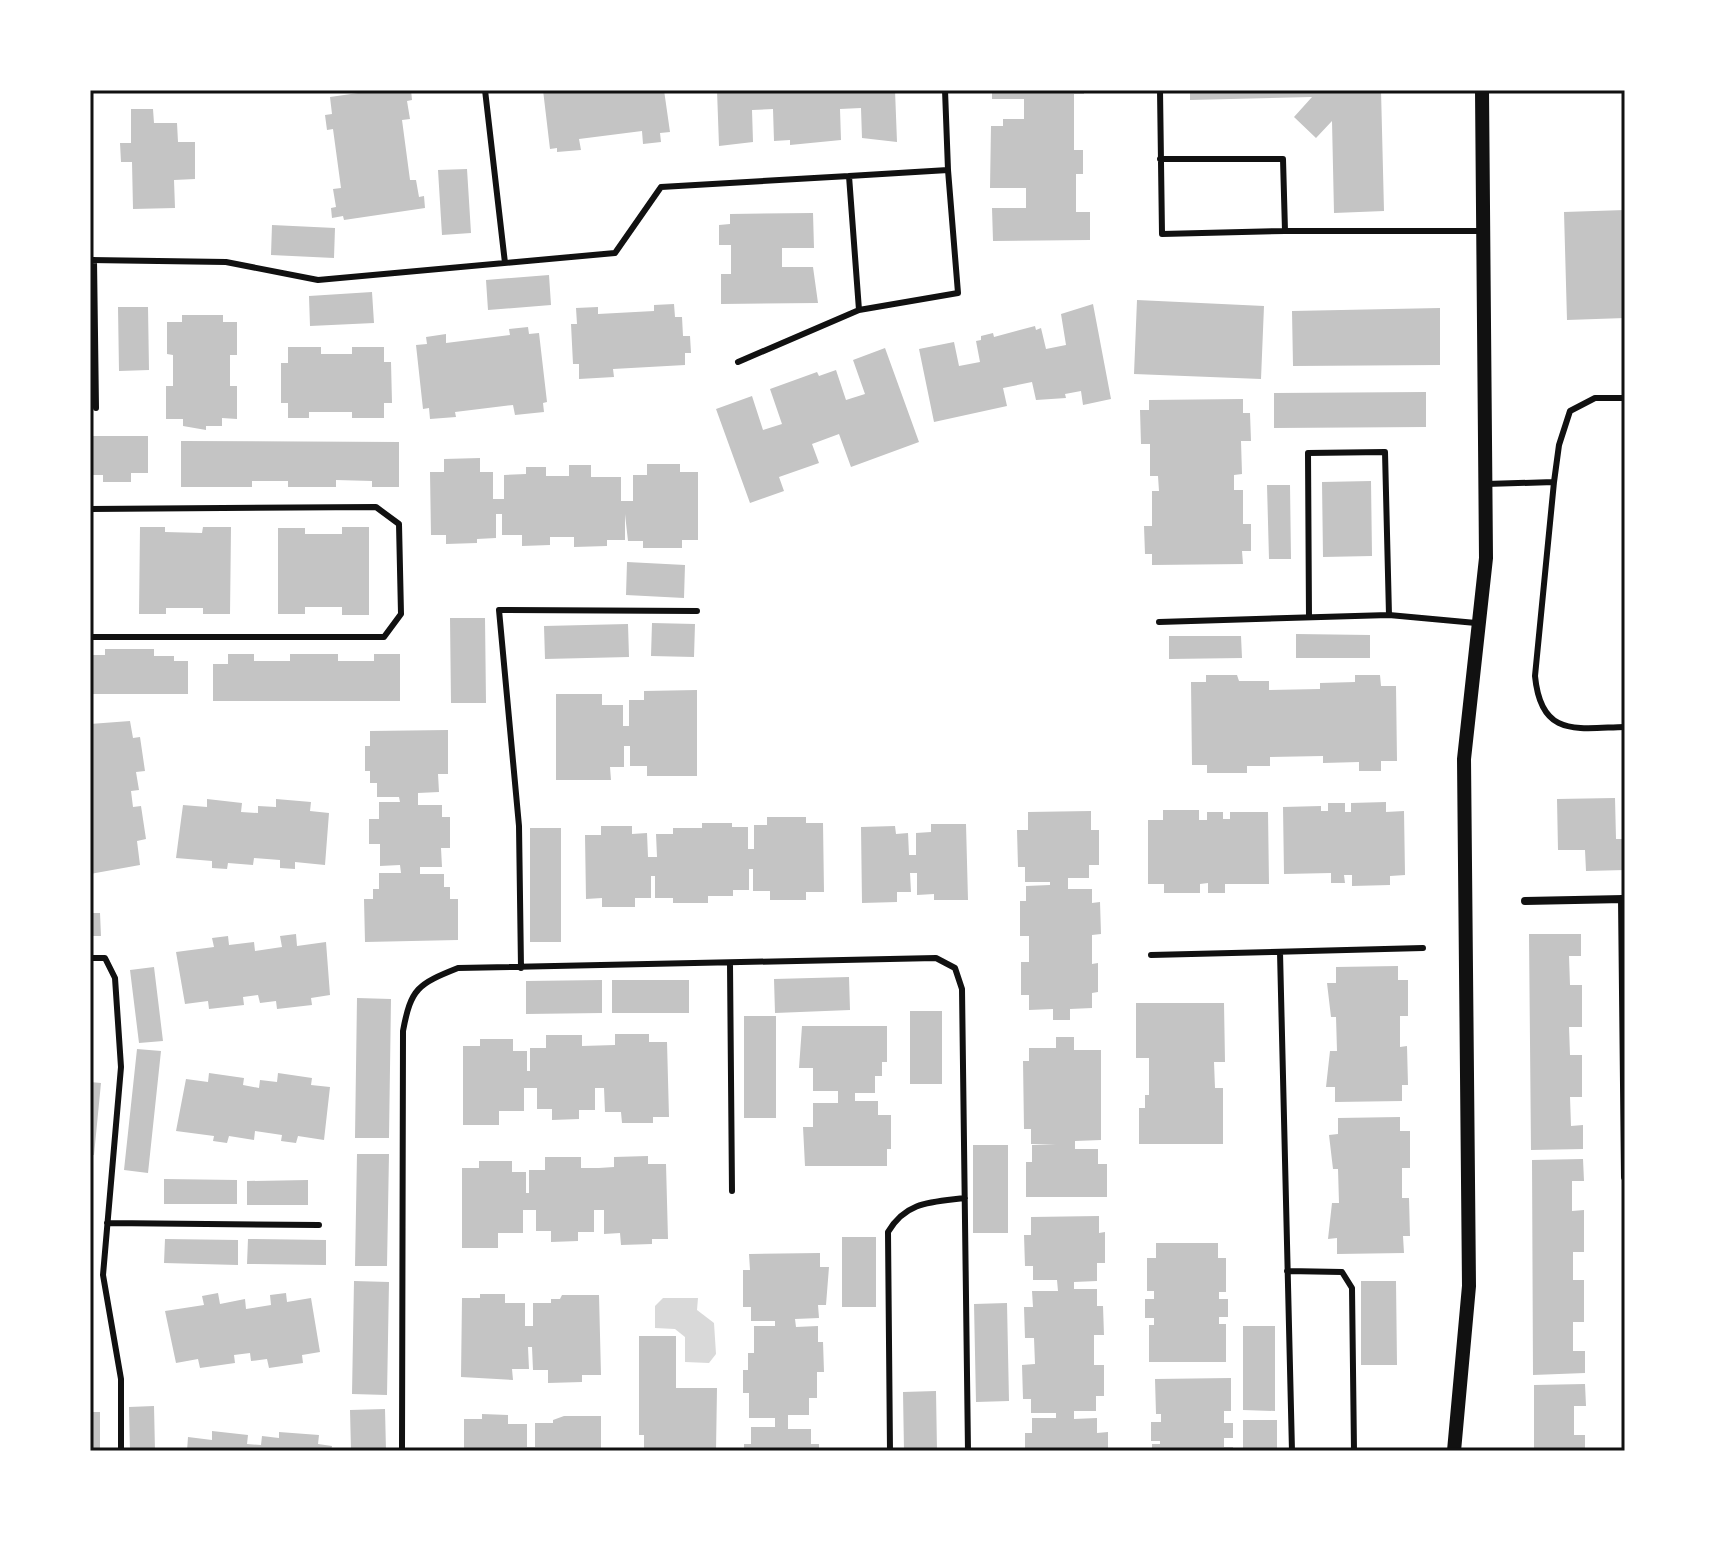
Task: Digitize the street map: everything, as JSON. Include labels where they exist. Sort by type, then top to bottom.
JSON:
[{"type":"street","points":[[1454,1451],[1469,1286],[1464,759],[1486,558],[1482,90]]},
{"type":"street","points":[[1525,901],[1624,899],[1625,1177]]},
{"type":"lane","points":[[485,90],[505,263]]},
{"type":"lane","points":[[738,362],[859,310],[958,293],[945,90]]},
{"type":"lane","points":[[1160,90],[1162,234],[1483,231]]},
{"type":"lane","points":[[1160,159],[1283,159],[1285,231]]},
{"type":"lane","points":[[96,408],[92,260],[226,262],[318,280],[615,253],[661,187],[948,170]]},
{"type":"lane","points":[[849,176],[859,310]]},
{"type":"lane","points":[[1625,398],[1595,398],[1570,411],[1559,445],[1554,482],[1535,676],[1537,698],[1548,717],[1566,728],[1625,727]]},
{"type":"lane","points":[[1309,617],[1308,453],[1385,452],[1389,615]]},
{"type":"lane","points":[[1486,484],[1554,482]]},
{"type":"lane","points":[[90,509],[376,507],[399,524],[401,614],[384,637],[90,637]]},
{"type":"lane","points":[[521,968],[519,826],[499,610],[697,611]]},
{"type":"lane","points":[[1159,622],[1389,615],[1480,623]]},
{"type":"lane","points":[[1151,955],[1423,948]]},
{"type":"lane","points":[[1280,952],[1292,1451]]},
{"type":"lane","points":[[90,958],[105,958],[115,978],[121,1067],[103,1275],[121,1379],[121,1451]]},
{"type":"lane","points":[[402,1451],[403,1031],[409,998],[431,979],[458,968],[936,958],[955,968],[962,989],[968,1451]]},
{"type":"lane","points":[[730,964],[732,1191]]},
{"type":"lane","points":[[890,1451],[888,1232],[897,1216],[915,1204],[965,1198]]},
{"type":"lane","points":[[107,1223],[319,1225]]},
{"type":"lane","points":[[1287,1271],[1342,1272],[1352,1288],[1354,1451]]},
{"type":"shaded area","points":[[663,1298],[698,1298],[697,1310],[714,1323],[716,1354],[709,1363],[685,1362],[685,1337],[675,1329],[655,1328],[655,1306]]},
{"type":"building","points":[[379,90],[411,90],[412,100],[407,101],[410,119],[402,120],[410,180],[416,180],[419,197],[424,196],[425,208],[344,220],[343,216],[332,218],[331,208],[336,207],[333,189],[341,188],[333,129],[327,130],[325,115],[332,114],[330,97]]},
{"type":"building","points":[[543,90],[664,90],[670,132],[660,133],[661,142],[643,144],[642,131],[579,139],[581,150],[557,152],[557,148],[550,149]]},
{"type":"building","points":[[717,90],[895,90],[897,142],[862,138],[861,108],[840,109],[841,140],[790,145],[790,140],[774,141],[773,109],[752,110],[753,142],[719,146]]},
{"type":"building","points":[[992,90],[1084,90],[1084,94],[1074,94],[1074,150],[1083,150],[1083,174],[1076,174],[1076,212],[1090,212],[1090,240],[993,241],[992,208],[1026,208],[1026,188],[990,188],[991,126],[1003,126],[1003,119],[1024,119],[1024,99],[992,99]]},
{"type":"building","points":[[1190,90],[1381,90],[1384,211],[1334,213],[1332,121],[1316,138],[1294,117],[1312,97],[1190,100]]},
{"type":"building","points":[[131,109],[153,109],[154,123],[177,123],[178,142],[195,142],[195,179],[174,180],[175,208],[133,209],[132,162],[121,162],[120,143],[131,143]]},
{"type":"building","points":[[467,169],[471,233],[442,235],[438,170]]},
{"type":"building","points":[[1625,210],[1625,318],[1567,320],[1564,212]]},
{"type":"building","points":[[813,213],[814,248],[782,248],[782,267],[813,267],[818,303],[721,304],[721,274],[731,274],[731,245],[719,245],[719,225],[730,224],[730,214]]},
{"type":"building","points":[[272,225],[335,228],[334,258],[271,255]]},
{"type":"building","points":[[549,275],[551,305],[488,310],[486,280]]},
{"type":"building","points":[[372,292],[374,323],[310,326],[309,296]]},
{"type":"building","points":[[1137,300],[1264,306],[1261,379],[1134,374]]},
{"type":"building","points":[[674,304],[675,317],[682,317],[683,336],[690,336],[691,353],[685,353],[685,365],[613,369],[614,377],[579,379],[579,364],[573,364],[571,324],[577,324],[576,308],[598,307],[598,314],[654,311],[654,305]]},
{"type":"building","points":[[1093,304],[1111,399],[1083,405],[1081,391],[1065,394],[1066,398],[1036,400],[1032,382],[1003,388],[1007,406],[934,422],[919,349],[954,342],[959,366],[980,362],[976,341],[981,340],[981,336],[993,333],[994,337],[1035,326],[1036,330],[1041,328],[1046,349],[1066,345],[1061,314]]},
{"type":"building","points":[[118,307],[148,307],[149,370],[119,371]]},
{"type":"building","points":[[1440,308],[1440,365],[1293,366],[1292,311]]},
{"type":"building","points":[[182,315],[223,315],[223,322],[237,322],[237,355],[230,355],[230,386],[237,386],[237,419],[222,418],[222,426],[206,426],[206,430],[183,426],[183,419],[166,419],[166,386],[173,386],[173,355],[167,354],[167,322],[182,322]]},
{"type":"building","points":[[528,327],[529,334],[539,333],[547,402],[543,403],[544,412],[515,415],[513,405],[455,412],[456,417],[430,419],[429,408],[423,409],[416,345],[427,344],[426,337],[446,334],[446,343],[510,335],[509,329]]},
{"type":"building","points":[[288,347],[321,347],[321,354],[352,354],[352,347],[384,347],[384,362],[391,362],[392,403],[384,403],[384,418],[352,418],[352,412],[309,412],[309,418],[288,418],[288,403],[281,403],[281,363],[288,363]]},
{"type":"building","points":[[885,348],[919,442],[851,467],[839,434],[812,444],[819,463],[779,477],[784,491],[750,503],[716,409],[752,396],[763,430],[782,424],[770,389],[817,372],[819,376],[836,370],[846,400],[865,394],[853,360]]},
{"type":"building","points":[[1426,392],[1426,427],[1274,428],[1274,393]]},
{"type":"building","points":[[1243,399],[1243,413],[1250,413],[1251,441],[1241,441],[1242,474],[1234,475],[1234,490],[1243,490],[1243,524],[1251,524],[1251,551],[1242,551],[1243,564],[1152,565],[1152,554],[1145,554],[1144,526],[1152,526],[1152,491],[1159,491],[1158,476],[1150,476],[1150,444],[1141,444],[1140,410],[1149,410],[1149,400]]},
{"type":"building","points":[[90,436],[148,436],[148,473],[131,473],[131,482],[103,482],[103,475],[90,475]]},
{"type":"building","points":[[181,441],[399,442],[399,487],[372,487],[372,481],[336,480],[336,487],[288,487],[288,481],[252,481],[252,487],[181,487]]},
{"type":"building","points":[[480,458],[480,472],[493,472],[493,499],[504,499],[504,475],[526,474],[526,467],[546,467],[546,476],[569,476],[569,465],[591,465],[591,477],[621,477],[621,501],[633,501],[633,475],[647,475],[647,464],[680,464],[680,472],[698,472],[698,540],[682,540],[682,548],[643,548],[643,541],[628,541],[625,514],[625,540],[607,540],[607,546],[574,547],[574,537],[550,537],[550,545],[522,546],[522,535],[502,535],[502,514],[496,514],[496,538],[477,539],[477,543],[446,544],[446,535],[431,535],[430,472],[444,472],[444,459]]},
{"type":"building","points":[[1371,481],[1372,556],[1323,557],[1322,482]]},
{"type":"building","points":[[1267,485],[1290,485],[1291,559],[1269,559]]},
{"type":"building","points":[[140,527],[165,527],[165,532],[202,533],[203,527],[231,527],[230,614],[203,614],[203,608],[166,608],[166,614],[139,614]]},
{"type":"building","points":[[342,527],[369,527],[369,615],[342,615],[342,607],[305,607],[305,614],[278,614],[278,528],[305,528],[305,534],[342,534]]},
{"type":"building","points":[[627,562],[685,565],[684,598],[626,595]]},
{"type":"building","points":[[450,618],[485,618],[486,703],[451,703]]},
{"type":"building","points":[[652,623],[695,624],[694,657],[651,656]]},
{"type":"building","points":[[628,624],[629,657],[545,659],[544,626]]},
{"type":"building","points":[[1296,634],[1370,635],[1370,658],[1296,658]]},
{"type":"building","points":[[1169,636],[1241,636],[1242,658],[1169,659]]},
{"type":"building","points":[[105,649],[154,649],[154,656],[174,656],[174,661],[188,661],[188,694],[90,694],[90,655],[105,655]]},
{"type":"building","points":[[228,654],[254,654],[254,661],[290,661],[290,654],[338,654],[338,661],[374,661],[374,654],[400,654],[400,701],[213,701],[213,664],[228,664]]},
{"type":"building","points":[[1206,675],[1237,675],[1239,681],[1269,681],[1269,690],[1320,689],[1320,683],[1355,682],[1355,675],[1380,675],[1381,686],[1396,686],[1397,761],[1381,761],[1381,771],[1359,771],[1359,762],[1323,763],[1323,756],[1270,757],[1270,766],[1247,766],[1247,773],[1207,773],[1207,765],[1192,765],[1191,682],[1206,682]]},
{"type":"building","points":[[697,690],[697,776],[647,776],[647,766],[630,766],[630,746],[624,746],[624,767],[610,767],[611,780],[556,780],[556,694],[602,694],[602,705],[623,705],[623,726],[629,726],[629,700],[644,700],[644,691]]},
{"type":"building","points":[[130,721],[133,738],[140,737],[145,771],[136,772],[139,790],[131,791],[133,807],[141,806],[146,839],[137,841],[140,865],[90,874],[90,724]]},
{"type":"building","points":[[448,730],[448,774],[438,774],[439,792],[418,793],[418,805],[442,805],[442,817],[450,817],[450,848],[441,848],[442,867],[420,867],[420,874],[444,874],[444,887],[450,887],[450,899],[458,899],[458,940],[365,942],[364,899],[373,899],[373,889],[379,889],[379,873],[401,873],[400,865],[380,866],[380,844],[369,844],[369,819],[379,819],[379,802],[400,802],[399,797],[377,797],[377,783],[370,783],[370,771],[365,771],[365,746],[370,746],[370,731]]},
{"type":"building","points":[[1615,798],[1616,839],[1625,839],[1625,870],[1586,871],[1585,850],[1558,850],[1557,799]]},
{"type":"building","points":[[207,799],[242,803],[241,812],[258,813],[258,806],[276,807],[276,799],[311,802],[310,811],[329,813],[325,865],[295,862],[295,869],[280,868],[280,860],[254,858],[253,865],[228,863],[227,869],[212,868],[212,861],[176,858],[183,805],[207,807]]},
{"type":"building","points":[[1386,802],[1386,812],[1404,811],[1405,875],[1390,876],[1390,885],[1352,886],[1352,875],[1344,875],[1345,883],[1331,883],[1331,873],[1284,874],[1283,807],[1321,806],[1321,811],[1328,811],[1328,803],[1345,803],[1345,812],[1351,812],[1351,803]]},
{"type":"building","points":[[1163,810],[1199,810],[1199,820],[1207,820],[1207,812],[1223,812],[1223,819],[1230,819],[1230,812],[1268,812],[1269,884],[1225,884],[1225,893],[1208,893],[1208,883],[1200,884],[1200,893],[1164,893],[1164,884],[1148,884],[1148,820],[1163,820]]},
{"type":"building","points":[[1091,811],[1091,830],[1099,830],[1099,865],[1089,865],[1089,878],[1068,878],[1068,889],[1092,889],[1092,903],[1100,902],[1101,934],[1092,935],[1092,964],[1098,963],[1098,992],[1092,993],[1092,1008],[1070,1009],[1070,1020],[1053,1020],[1053,1009],[1029,1010],[1029,995],[1021,995],[1021,962],[1029,962],[1029,936],[1020,936],[1020,901],[1026,901],[1026,886],[1050,885],[1050,882],[1025,882],[1025,867],[1018,867],[1017,830],[1028,830],[1028,812]]},
{"type":"building","points":[[767,817],[806,817],[806,823],[823,823],[824,892],[806,892],[806,900],[770,900],[770,891],[753,891],[753,869],[749,869],[749,890],[733,890],[733,896],[708,896],[708,903],[673,903],[673,898],[655,898],[655,876],[651,876],[651,898],[635,898],[635,907],[602,907],[602,898],[586,899],[585,835],[601,835],[601,826],[632,826],[632,834],[647,833],[648,857],[657,857],[656,834],[673,834],[673,828],[702,828],[702,823],[732,823],[732,827],[748,827],[748,849],[754,849],[754,825],[767,825]]},
{"type":"building","points":[[931,824],[966,824],[968,900],[934,900],[934,894],[917,895],[917,873],[910,873],[911,892],[897,892],[897,902],[862,903],[861,827],[895,826],[896,834],[908,833],[909,855],[916,855],[916,833],[931,832]]},
{"type":"building","points":[[530,828],[561,828],[561,942],[530,942]]},
{"type":"building","points":[[90,913],[100,913],[101,936],[90,936]]},
{"type":"building","points":[[296,934],[297,946],[326,942],[330,995],[311,998],[312,1005],[277,1009],[276,1001],[260,1003],[258,995],[243,997],[244,1005],[209,1009],[208,1001],[185,1004],[176,952],[214,947],[212,938],[228,936],[229,945],[254,942],[255,951],[282,947],[280,936]]},
{"type":"building","points":[[1529,934],[1581,934],[1581,956],[1569,956],[1570,985],[1582,985],[1582,1027],[1569,1027],[1570,1055],[1582,1055],[1582,1097],[1570,1097],[1571,1126],[1583,1125],[1583,1149],[1531,1150]]},
{"type":"building","points":[[1398,966],[1398,980],[1408,980],[1408,1016],[1400,1016],[1400,1047],[1407,1046],[1408,1085],[1402,1085],[1402,1101],[1335,1102],[1335,1087],[1326,1087],[1330,1051],[1337,1051],[1336,1017],[1331,1017],[1327,983],[1336,983],[1336,967]]},
{"type":"building","points":[[154,967],[163,1041],[139,1043],[130,970]]},
{"type":"building","points":[[849,977],[850,1010],[775,1013],[774,979]]},
{"type":"building","points":[[602,980],[602,1013],[526,1014],[526,981]]},
{"type":"building","points":[[612,980],[689,980],[689,1013],[612,1013]]},
{"type":"building","points":[[357,998],[391,999],[389,1138],[355,1138]]},
{"type":"building","points":[[1136,1003],[1224,1003],[1225,1062],[1214,1062],[1215,1088],[1223,1088],[1223,1144],[1139,1144],[1139,1108],[1145,1108],[1145,1095],[1149,1095],[1149,1058],[1136,1058]]},
{"type":"building","points":[[910,1011],[942,1011],[942,1084],[910,1084]]},
{"type":"building","points":[[744,1016],[776,1016],[776,1118],[744,1118]]},
{"type":"building","points":[[802,1026],[887,1026],[887,1062],[882,1062],[882,1076],[875,1076],[875,1093],[855,1093],[855,1101],[878,1101],[878,1115],[891,1115],[891,1149],[887,1149],[887,1166],[805,1166],[803,1127],[813,1127],[813,1103],[838,1103],[838,1091],[813,1091],[813,1068],[799,1068]]},
{"type":"building","points":[[615,1034],[649,1034],[649,1042],[667,1042],[669,1117],[653,1117],[653,1123],[622,1123],[621,1112],[605,1112],[604,1088],[595,1088],[595,1110],[579,1110],[579,1119],[552,1120],[552,1109],[537,1109],[537,1088],[524,1088],[524,1111],[499,1111],[499,1125],[463,1125],[463,1046],[480,1046],[480,1039],[513,1039],[513,1051],[527,1051],[527,1071],[530,1071],[530,1048],[546,1048],[546,1035],[582,1035],[582,1046],[615,1045]]},
{"type":"building","points":[[1056,1037],[1074,1037],[1074,1050],[1101,1050],[1101,1140],[1075,1141],[1075,1149],[1098,1149],[1098,1164],[1107,1164],[1107,1197],[1026,1197],[1026,1162],[1032,1162],[1032,1145],[1056,1144],[1031,1144],[1031,1129],[1024,1129],[1023,1061],[1029,1061],[1029,1048],[1056,1048]]},
{"type":"building","points":[[137,1049],[161,1051],[148,1173],[124,1170]]},
{"type":"building","points":[[209,1073],[244,1078],[243,1085],[259,1088],[260,1080],[277,1082],[278,1073],[312,1078],[311,1085],[330,1087],[324,1140],[298,1136],[296,1143],[281,1141],[282,1135],[255,1131],[254,1140],[229,1136],[227,1143],[213,1141],[214,1136],[176,1131],[186,1079],[208,1082]]},
{"type":"building","points":[[90,1082],[101,1083],[94,1155],[90,1155]]},
{"type":"building","points":[[1400,1117],[1400,1131],[1410,1131],[1410,1168],[1402,1168],[1402,1198],[1409,1198],[1410,1236],[1403,1236],[1404,1253],[1337,1254],[1337,1238],[1328,1239],[1332,1203],[1339,1203],[1338,1169],[1333,1169],[1329,1135],[1338,1134],[1338,1118]]},
{"type":"building","points":[[973,1145],[1008,1145],[1008,1233],[973,1233]]},
{"type":"building","points":[[357,1154],[389,1154],[387,1266],[355,1266]]},
{"type":"building","points":[[648,1156],[648,1164],[666,1164],[668,1239],[652,1239],[652,1244],[621,1245],[620,1233],[604,1234],[604,1210],[594,1210],[594,1232],[578,1232],[578,1241],[551,1242],[551,1231],[536,1231],[536,1210],[523,1210],[523,1233],[498,1233],[498,1248],[462,1248],[462,1168],[479,1168],[479,1161],[512,1161],[512,1172],[526,1172],[526,1193],[529,1193],[529,1170],[545,1170],[545,1157],[581,1157],[581,1168],[599,1168],[614,1167],[614,1157]]},
{"type":"building","points":[[1583,1159],[1584,1181],[1572,1181],[1572,1211],[1584,1210],[1584,1252],[1573,1252],[1573,1280],[1584,1280],[1584,1322],[1573,1322],[1573,1351],[1585,1351],[1585,1373],[1533,1375],[1532,1160]]},
{"type":"building","points":[[164,1179],[237,1180],[237,1204],[164,1204]]},
{"type":"building","points":[[308,1180],[308,1205],[247,1205],[247,1181]]},
{"type":"building","points":[[1099,1216],[1099,1233],[1105,1232],[1105,1263],[1097,1263],[1097,1281],[1074,1282],[1074,1289],[1097,1289],[1097,1306],[1103,1306],[1104,1335],[1094,1335],[1094,1365],[1104,1365],[1104,1396],[1096,1396],[1096,1411],[1074,1411],[1074,1419],[1097,1418],[1097,1433],[1108,1432],[1108,1451],[1025,1451],[1025,1433],[1032,1433],[1032,1418],[1056,1418],[1056,1413],[1031,1413],[1031,1399],[1023,1399],[1022,1365],[1035,1364],[1034,1338],[1025,1338],[1024,1307],[1033,1307],[1032,1291],[1058,1291],[1057,1280],[1033,1280],[1033,1266],[1025,1266],[1024,1235],[1031,1235],[1031,1217]]},
{"type":"building","points":[[842,1237],[876,1237],[876,1307],[842,1307]]},
{"type":"building","points":[[165,1239],[238,1240],[238,1265],[164,1263]]},
{"type":"building","points":[[248,1239],[326,1240],[326,1265],[247,1264]]},
{"type":"building","points":[[1156,1243],[1218,1243],[1218,1258],[1226,1258],[1226,1292],[1219,1292],[1219,1299],[1228,1299],[1228,1317],[1219,1317],[1219,1324],[1226,1324],[1226,1362],[1149,1362],[1149,1325],[1154,1325],[1154,1318],[1145,1318],[1145,1299],[1154,1299],[1154,1291],[1147,1291],[1147,1258],[1156,1258]]},
{"type":"building","points":[[820,1253],[820,1267],[829,1267],[826,1305],[818,1305],[819,1318],[795,1319],[796,1327],[818,1326],[818,1342],[823,1342],[824,1372],[817,1372],[817,1398],[809,1398],[809,1415],[788,1415],[788,1429],[811,1429],[811,1444],[819,1444],[819,1451],[744,1451],[744,1444],[751,1444],[751,1427],[775,1427],[775,1418],[749,1418],[749,1393],[743,1393],[743,1370],[748,1370],[748,1353],[754,1353],[754,1326],[775,1326],[775,1321],[751,1321],[751,1307],[743,1307],[743,1270],[750,1270],[749,1254]]},
{"type":"building","points":[[354,1281],[389,1282],[387,1395],[352,1394]]},
{"type":"building","points":[[1361,1281],[1396,1281],[1397,1365],[1361,1365]]},
{"type":"building","points":[[218,1293],[220,1304],[245,1299],[246,1309],[271,1305],[270,1295],[286,1293],[287,1302],[311,1298],[320,1352],[302,1355],[303,1363],[269,1368],[267,1359],[251,1361],[250,1353],[234,1355],[235,1363],[200,1368],[198,1359],[176,1363],[165,1311],[204,1305],[202,1296]]},
{"type":"building","points":[[480,1294],[505,1294],[505,1303],[525,1303],[525,1326],[533,1326],[533,1303],[551,1303],[551,1299],[560,1299],[562,1295],[599,1295],[601,1375],[582,1375],[582,1382],[548,1383],[548,1370],[533,1370],[532,1347],[528,1347],[529,1369],[512,1369],[513,1380],[461,1377],[462,1298],[480,1298]]},
{"type":"building","points":[[1007,1303],[1009,1401],[976,1402],[974,1304]]},
{"type":"building","points":[[1243,1326],[1275,1326],[1275,1411],[1243,1410]]},
{"type":"building","points":[[639,1336],[676,1336],[676,1388],[717,1388],[716,1451],[644,1451],[644,1435],[639,1435]]},
{"type":"building","points":[[1231,1378],[1231,1411],[1224,1411],[1224,1423],[1233,1423],[1233,1438],[1224,1438],[1224,1447],[1233,1447],[1233,1451],[1152,1451],[1152,1444],[1160,1444],[1160,1441],[1151,1441],[1151,1422],[1161,1422],[1161,1414],[1156,1414],[1155,1379]]},
{"type":"building","points":[[1585,1384],[1586,1406],[1574,1406],[1574,1435],[1585,1435],[1585,1451],[1534,1451],[1534,1385]]},
{"type":"building","points":[[936,1391],[937,1451],[904,1451],[903,1392]]},
{"type":"building","points":[[154,1406],[155,1451],[130,1451],[129,1407]]},
{"type":"building","points":[[385,1409],[386,1451],[351,1451],[350,1410]]},
{"type":"building","points":[[90,1412],[100,1412],[100,1451],[90,1451]]},
{"type":"building","points":[[482,1414],[508,1415],[508,1424],[527,1424],[527,1447],[535,1447],[535,1423],[553,1423],[553,1420],[564,1416],[601,1416],[601,1451],[464,1451],[464,1419],[482,1419]]},
{"type":"building","points":[[1243,1420],[1277,1420],[1277,1451],[1243,1451]]},
{"type":"building","points":[[212,1431],[248,1435],[247,1444],[261,1445],[262,1436],[279,1438],[279,1432],[319,1435],[318,1444],[332,1446],[331,1451],[187,1451],[188,1437],[212,1440]]}]
